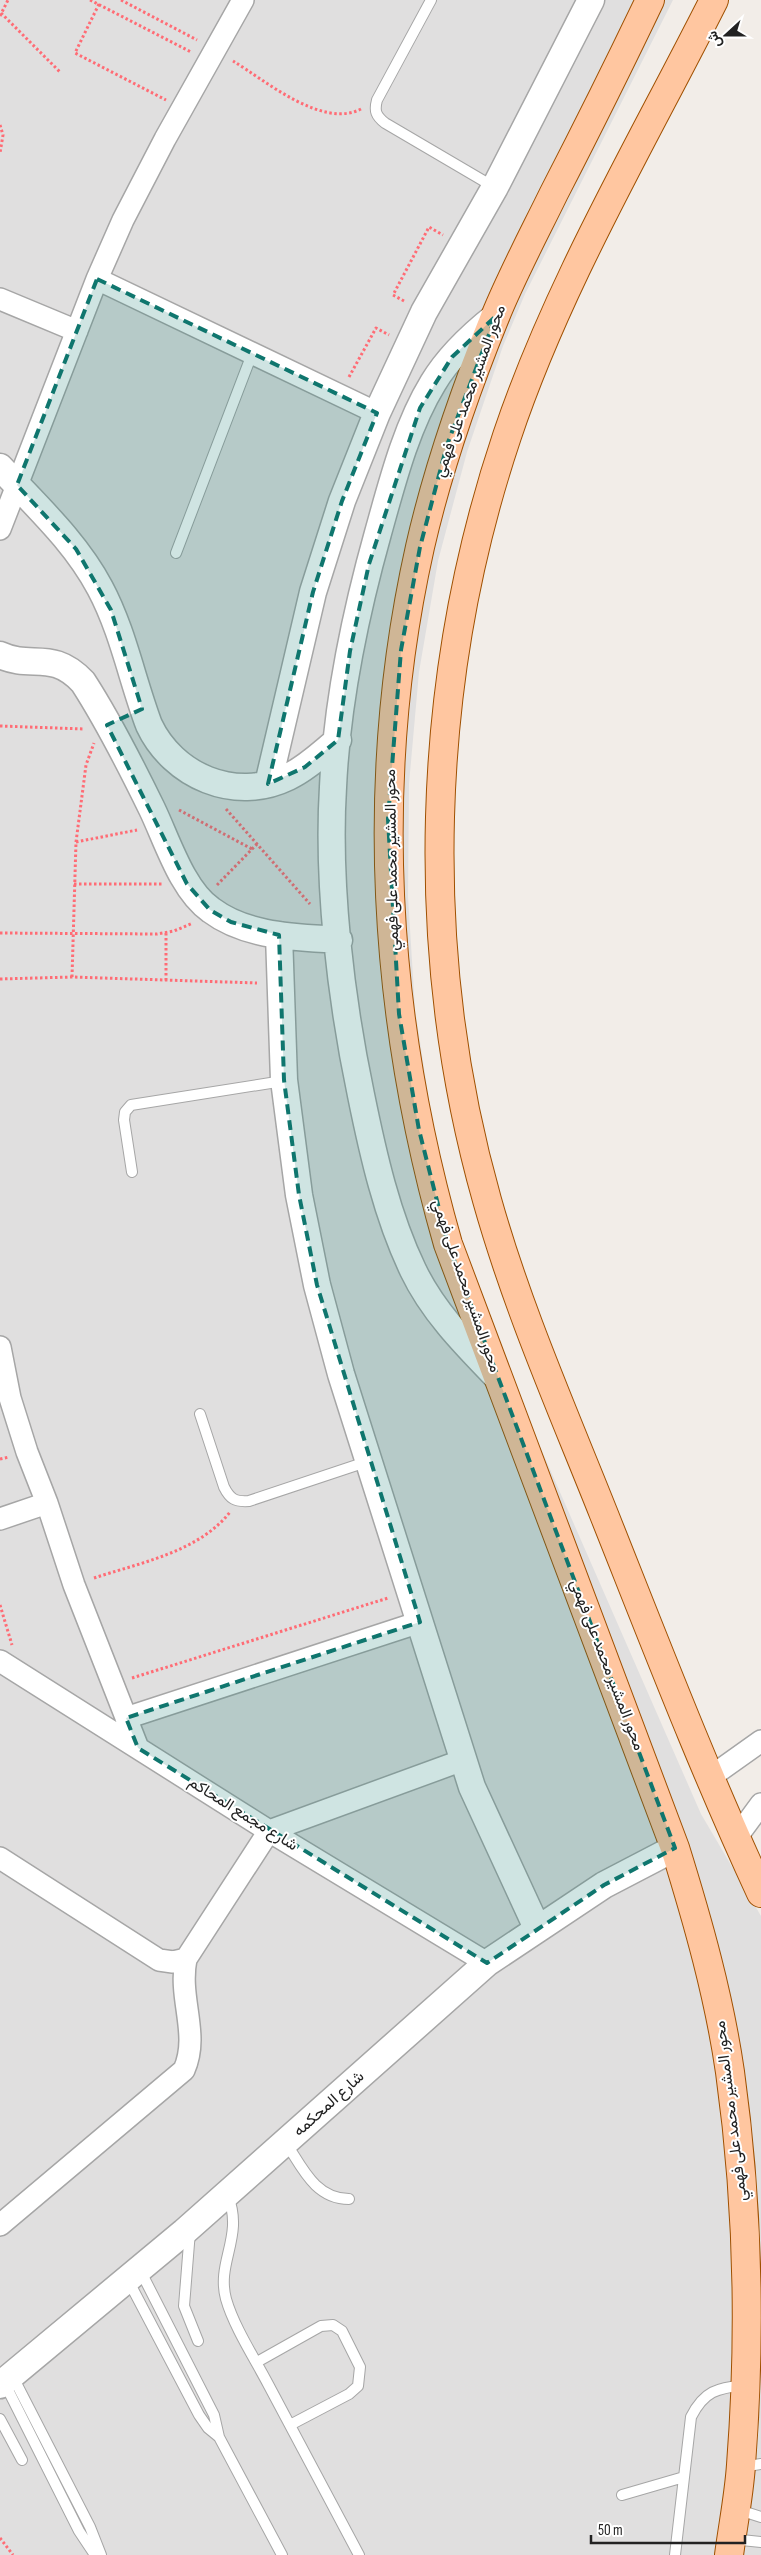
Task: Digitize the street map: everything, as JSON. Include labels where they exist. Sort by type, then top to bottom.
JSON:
[{"type":"main road","name":"محور المشير محمد على فهمي","points":[[650,0],[496,316],[447,445],[420,546],[401,650],[391,754],[388,819],[392,949],[400,1024],[418,1130],[448,1244],[676,1848],[698,1921],[716,1996],[730,2071],[739,2147],[752,2222],[753,2335],[748,2395],[751,2466],[735,2508],[730,2547]]},
{"type":"main road","points":[[714,0],[555,310],[506,439],[482,524],[458,639],[443,766],[440,893],[450,1021],[471,1142],[487,1201],[526,1318],[708,1778],[761,1893]]},
{"type":"street","points":[[0,529],[8,476],[77,331],[123,220],[182,108],[243,0]]},
{"type":"street","points":[[268,784],[313,592],[342,501],[377,413],[424,312],[464,246],[591,0]]},
{"type":"street","points":[[97,280],[377,413]]},
{"type":"street","points":[[0,299],[77,331]]},
{"type":"street","points":[[496,316],[472,335],[434,381],[420,408],[394,478],[369,564],[350,651],[333,784],[332,826],[339,940],[346,1011],[361,1096],[383,1188],[402,1245],[414,1272],[446,1323],[498,1378]]},
{"type":"street","points":[[8,476],[76,549],[101,589],[119,632],[142,708],[157,743],[174,762],[184,769],[219,784],[244,787],[268,784],[288,778],[305,767],[338,740]]},
{"type":"street","points":[[0,655],[11,659],[46,660],[67,668],[83,682],[105,727],[168,817],[199,898],[231,922],[279,936],[339,940]]},
{"type":"street","points":[[105,727],[142,708]]},
{"type":"street","points":[[279,936],[284,1080],[299,1196],[317,1285],[341,1374],[463,1760],[483,1814],[537,1928]]},
{"type":"street","points":[[0,1347],[10,1398],[27,1452],[47,1503],[74,1585],[138,1748]]},
{"type":"street","points":[[0,1519],[47,1503]]},
{"type":"street","points":[[126,1718],[420,1622]]},
{"type":"street","name":"شارع مجمع المحاكم","points":[[0,1661],[269,1831],[487,1963]]},
{"type":"street","points":[[708,1778],[761,1741]]},
{"type":"street","points":[[0,2225],[184,2070],[191,2055],[183,1976],[186,1959],[269,1831],[463,1760]]},
{"type":"street","points":[[736,1838],[761,1804]]},
{"type":"street","name":"شارع المحكمه","points":[[5,2380],[190,2228],[487,1963],[604,1885],[676,1848]]},
{"type":"street","points":[[0,1858],[159,1960],[173,1962],[186,1959]]},
{"type":"lane","points":[[431,0],[377,100],[374,109],[378,118],[385,123],[495,187]]},
{"type":"lane","points":[[176,552],[252,354]]},
{"type":"lane","points":[[132,1172],[124,1120],[125,1112],[131,1105],[284,1080]]},
{"type":"lane","points":[[200,1414],[224,1487],[229,1496],[238,1502],[248,1501],[370,1461]]},
{"type":"lane","points":[[286,2142],[318,2188],[334,2197],[349,2198]]},
{"type":"lane","points":[[227,2194],[232,2205],[234,2230],[226,2266],[224,2289],[231,2310],[359,2555]]},
{"type":"lane","points":[[190,2228],[184,2306],[198,2340]]},
{"type":"lane","points":[[134,2275],[199,2415],[208,2428],[219,2437]]},
{"type":"lane","points":[[134,2275],[214,2415],[219,2437],[282,2555]]},
{"type":"lane","points":[[257,2362],[321,2326],[333,2325],[345,2336],[360,2368],[358,2386],[349,2394],[290,2425]]},
{"type":"lane","points":[[5,2380],[79,2531],[96,2555]]},
{"type":"lane","points":[[5,2380],[90,2527],[101,2555]]},
{"type":"lane","points":[[674,2555],[691,2417],[698,2403],[709,2393],[724,2387],[748,2395]]},
{"type":"lane","points":[[0,2419],[22,2460]]},
{"type":"lane","points":[[622,2495],[684,2477]]},
{"type":"lane","points":[[735,2508],[761,2516]]},
{"type":"lane","points":[[730,2547],[761,2542]]},
{"type":"path","points":[[8,0],[1,14],[60,73]]},
{"type":"path","points":[[90,0],[212,56],[313,110],[329,114],[346,115],[377,100]]},
{"type":"path","points":[[121,0],[212,56]]},
{"type":"path","points":[[99,4],[74,53],[182,108]]},
{"type":"path","points":[[0,126],[3,135],[0,153]]},
{"type":"path","points":[[424,312],[393,295],[429,227],[464,246]]},
{"type":"path","points":[[339,395],[376,328],[408,347]]},
{"type":"path","points":[[0,726],[105,727]]},
{"type":"path","points":[[72,978],[76,842],[86,765],[90,750],[105,727]]},
{"type":"path","points":[[224,807],[313,908]]},
{"type":"path","points":[[76,842],[168,817],[252,849]]},
{"type":"path","points":[[0,933],[166,933],[186,927],[199,898],[257,844]]},
{"type":"path","points":[[74,884],[199,898]]},
{"type":"path","points":[[166,933],[166,980]]},
{"type":"path","points":[[0,979],[72,978],[280,984]]},
{"type":"path","points":[[74,1585],[184,1547],[205,1536],[223,1520],[238,1502]]},
{"type":"path","points":[[113,1684],[410,1592]]},
{"type":"path","points":[[0,1605],[21,1674]]},
{"type":"path","points":[[0,2538],[13,2555]]},
{"type":"highlighted area","points":[[97,279],[377,413],[342,501],[313,592],[268,784],[305,767],[338,740],[350,651],[369,564],[420,408],[452,357],[496,316],[447,445],[420,547],[401,650],[388,819],[399,1014],[419,1130],[448,1244],[675,1848],[604,1885],[487,1963],[138,1748],[126,1718],[420,1622],[317,1285],[299,1195],[284,1080],[279,935],[231,922],[210,910],[187,884],[107,725],[142,709],[111,610],[76,549],[17,485]]},
{"type":"shaded area","points":[[0,0],[673,0],[525,294],[503,346],[467,452],[438,561],[419,672],[409,784],[408,897],[415,1009],[432,1120],[457,1230],[492,1337],[701,1814],[761,1916],[761,2555],[0,2555]]}]
